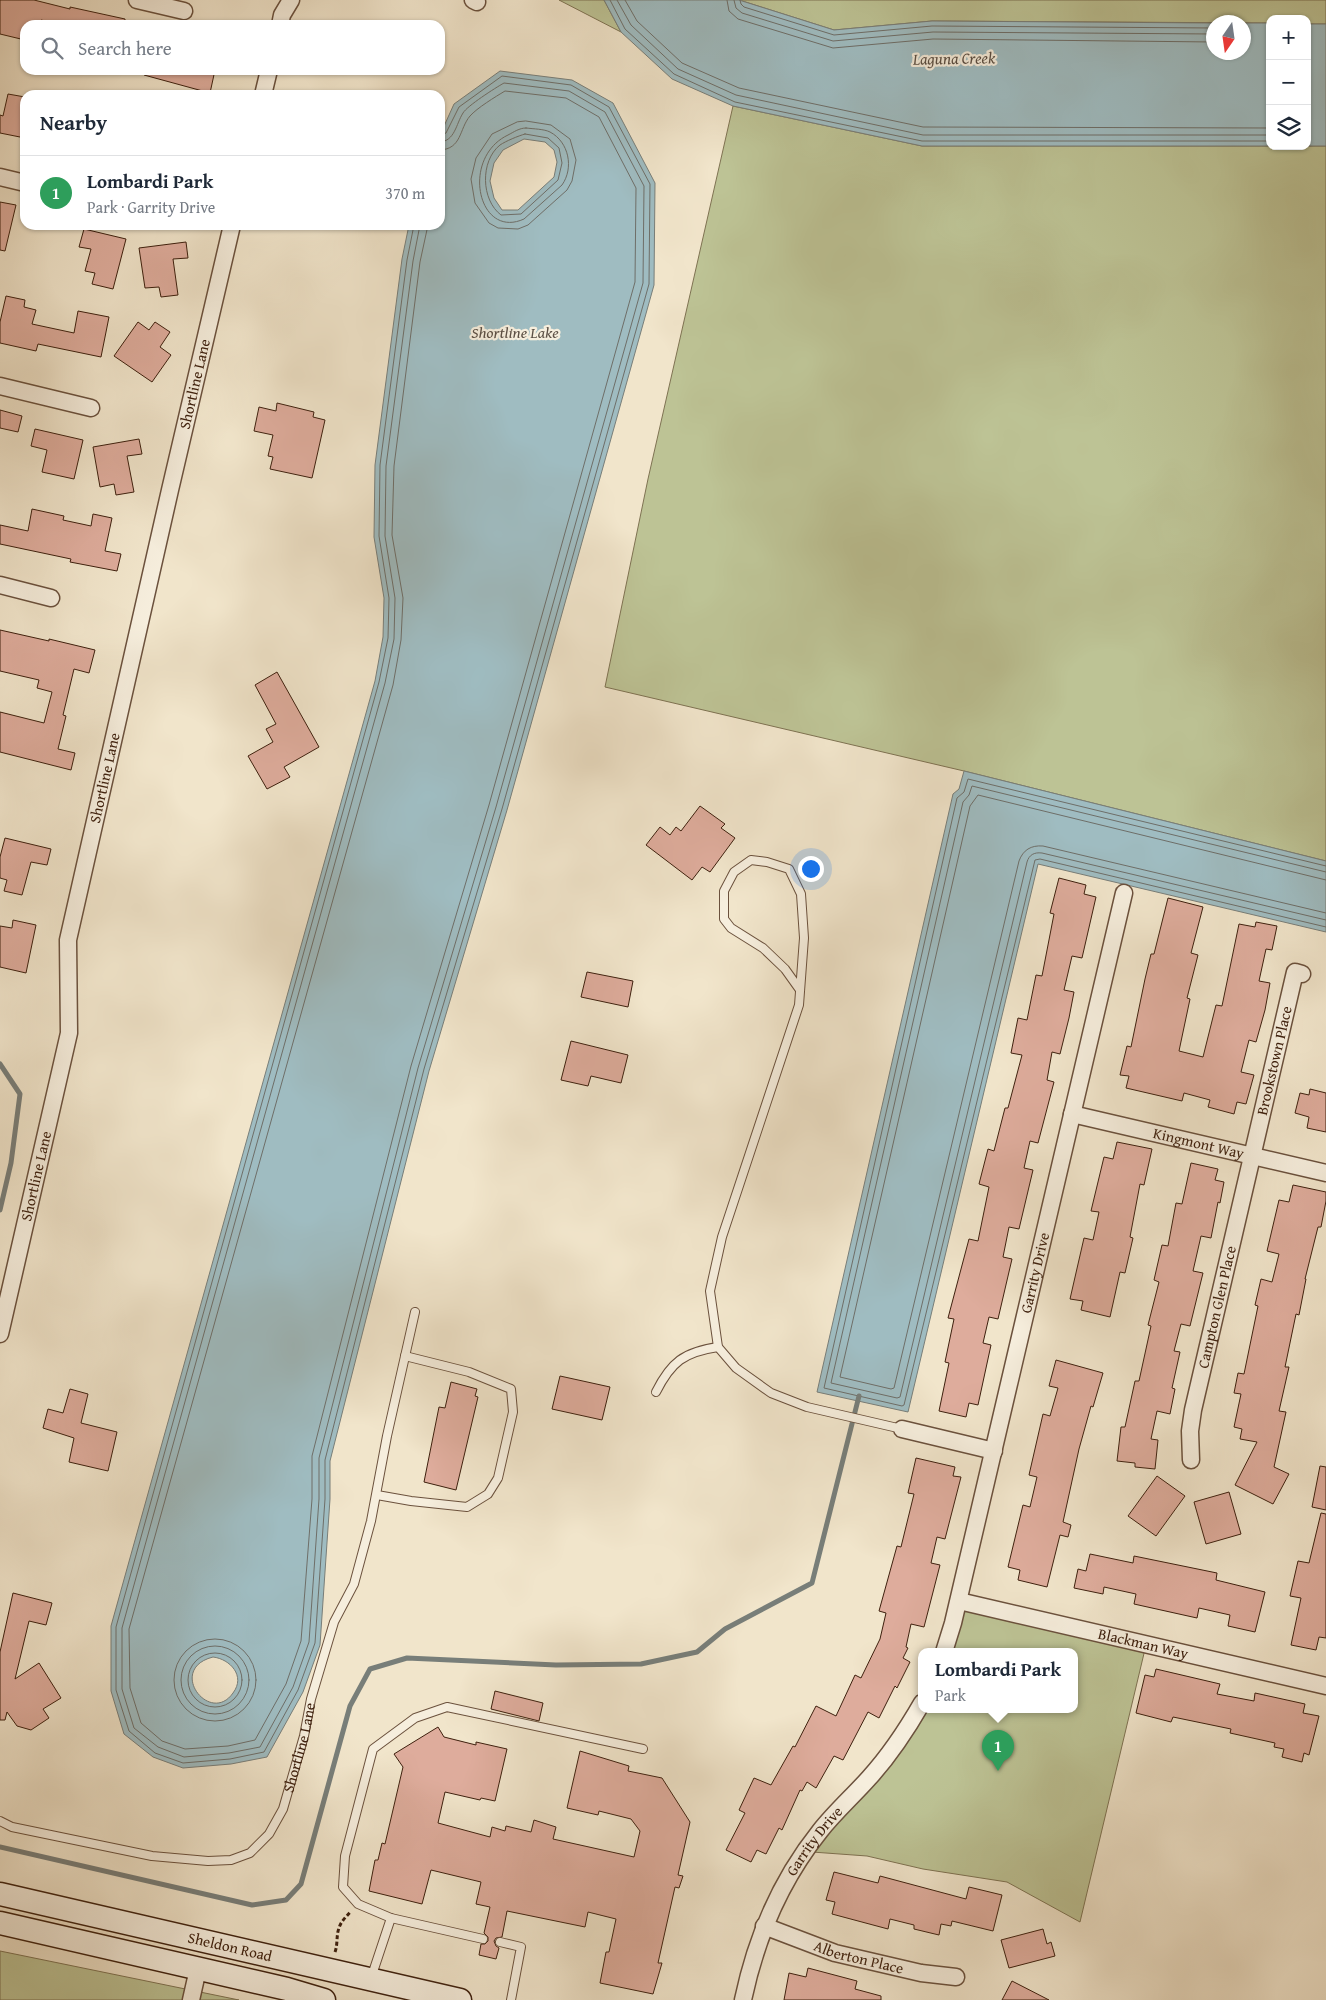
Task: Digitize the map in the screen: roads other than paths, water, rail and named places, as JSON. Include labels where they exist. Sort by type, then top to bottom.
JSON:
[{"type":"main road","name":"Sheldon Road","points":[[0,1894],[460,2000]]},
{"type":"main road","name":"Sheldon Road","points":[[0,1923],[324,2000]]},
{"type":"street","points":[[137,0],[184,11]]},
{"type":"street","points":[[281,20],[291,0]]},
{"type":"street","points":[[264,90],[268,75]]},
{"type":"street","points":[[0,177],[20,182]]},
{"type":"street","name":"Shortline Lane","points":[[0,1334],[69,1033],[68,940],[231,230]]},
{"type":"street","points":[[0,386],[91,408]]},
{"type":"street","points":[[0,585],[51,598]]},
{"type":"street","name":"Garrity Drive","points":[[945,1648],[959,1601],[1124,892]]},
{"type":"street","name":"Brookstown Place","points":[[1252,1156],[1295,972],[1302,974]]},
{"type":"street","name":"Kingmont Way","points":[[1072,1114],[1326,1173]]},
{"type":"street","name":"Campton Glen Place","points":[[1192,1460],[1190,1432],[1193,1410],[1252,1156]]},
{"type":"street","points":[[902,1429],[994,1451]]},
{"type":"street","name":"Blackman Way","points":[[959,1601],[1326,1686]]},
{"type":"street","name":"Garrity Drive","points":[[743,2000],[749,1970],[764,1926],[780,1891],[820,1830],[887,1757],[918,1710]]},
{"type":"street","name":"Alberton Place","points":[[764,1926],[835,1953],[921,1973],[956,1977]]},
{"type":"street","points":[[191,2000],[198,1969]]},
{"type":"lane","points":[[800,990],[785,969],[770,954],[731,928],[724,919],[724,891],[734,872],[751,860],[767,862],[789,869],[802,894],[804,938],[799,1005],[722,1237],[710,1291],[718,1347],[736,1368],[770,1393],[807,1407],[902,1429]]},
{"type":"lane","name":"Shortline Lane","points":[[0,1821],[12,1827],[152,1856],[208,1861],[231,1860],[250,1853],[269,1834],[283,1809],[304,1736],[310,1700],[334,1622],[354,1584],[377,1494],[415,1312]]},
{"type":"lane","points":[[656,1392],[666,1373],[679,1360],[701,1349],[718,1347]]},
{"type":"lane","points":[[377,1494],[411,1501],[467,1507],[488,1494],[498,1478],[513,1412],[511,1389],[469,1372],[405,1356]]},
{"type":"lane","points":[[483,1939],[391,1918],[358,1904],[343,1887],[345,1856],[374,1749],[415,1718],[447,1707],[643,1748]]},
{"type":"lane","points":[[371,1980],[391,1918]]},
{"type":"lane","points":[[500,1942],[521,1947],[512,2000]]},
{"type":"water","name":"Laguna Creek","points":[[604,0],[739,0],[834,30],[932,21],[1206,23],[1206,60],[1251,60],[1251,23],[1266,23],[1266,146],[922,146],[733,106],[672,79],[621,32]]},
{"type":"water","points":[[1311,24],[1326,24],[1326,146],[1311,146]]},
{"type":"water","name":"Shortline Lake","points":[[500,71],[572,80],[613,103],[655,183],[654,285],[507,810],[429,1071],[330,1461],[330,1499],[320,1645],[303,1692],[267,1757],[231,1764],[183,1768],[153,1757],[124,1734],[111,1691],[111,1626],[375,681],[383,637],[384,598],[374,537],[375,465],[402,259],[408,230],[445,230],[445,124],[454,104]],"holes":[[[524,139],[545,142],[554,150],[557,162],[554,177],[518,210],[502,210],[494,198],[490,181],[494,163],[503,150]],[[213,1657],[219,1658],[234,1669],[238,1680],[237,1687],[233,1693],[224,1701],[214,1703],[204,1699],[197,1692],[193,1682],[193,1672],[199,1663]]]},
{"type":"water","points":[[964,771],[1326,861],[1326,932],[1038,864],[908,1412],[817,1392],[953,794],[959,789]]},
{"type":"waterway","points":[[0,1064],[20,1094],[11,1163],[0,1210]]},
{"type":"waterway","points":[[0,1847],[252,1905],[286,1900],[301,1884],[350,1706],[370,1669],[407,1658],[556,1665],[641,1664],[697,1652],[725,1629],[812,1583],[859,1396]]},
{"type":"place","name":"Lombardi Park","points":[[998,1771]]}]
